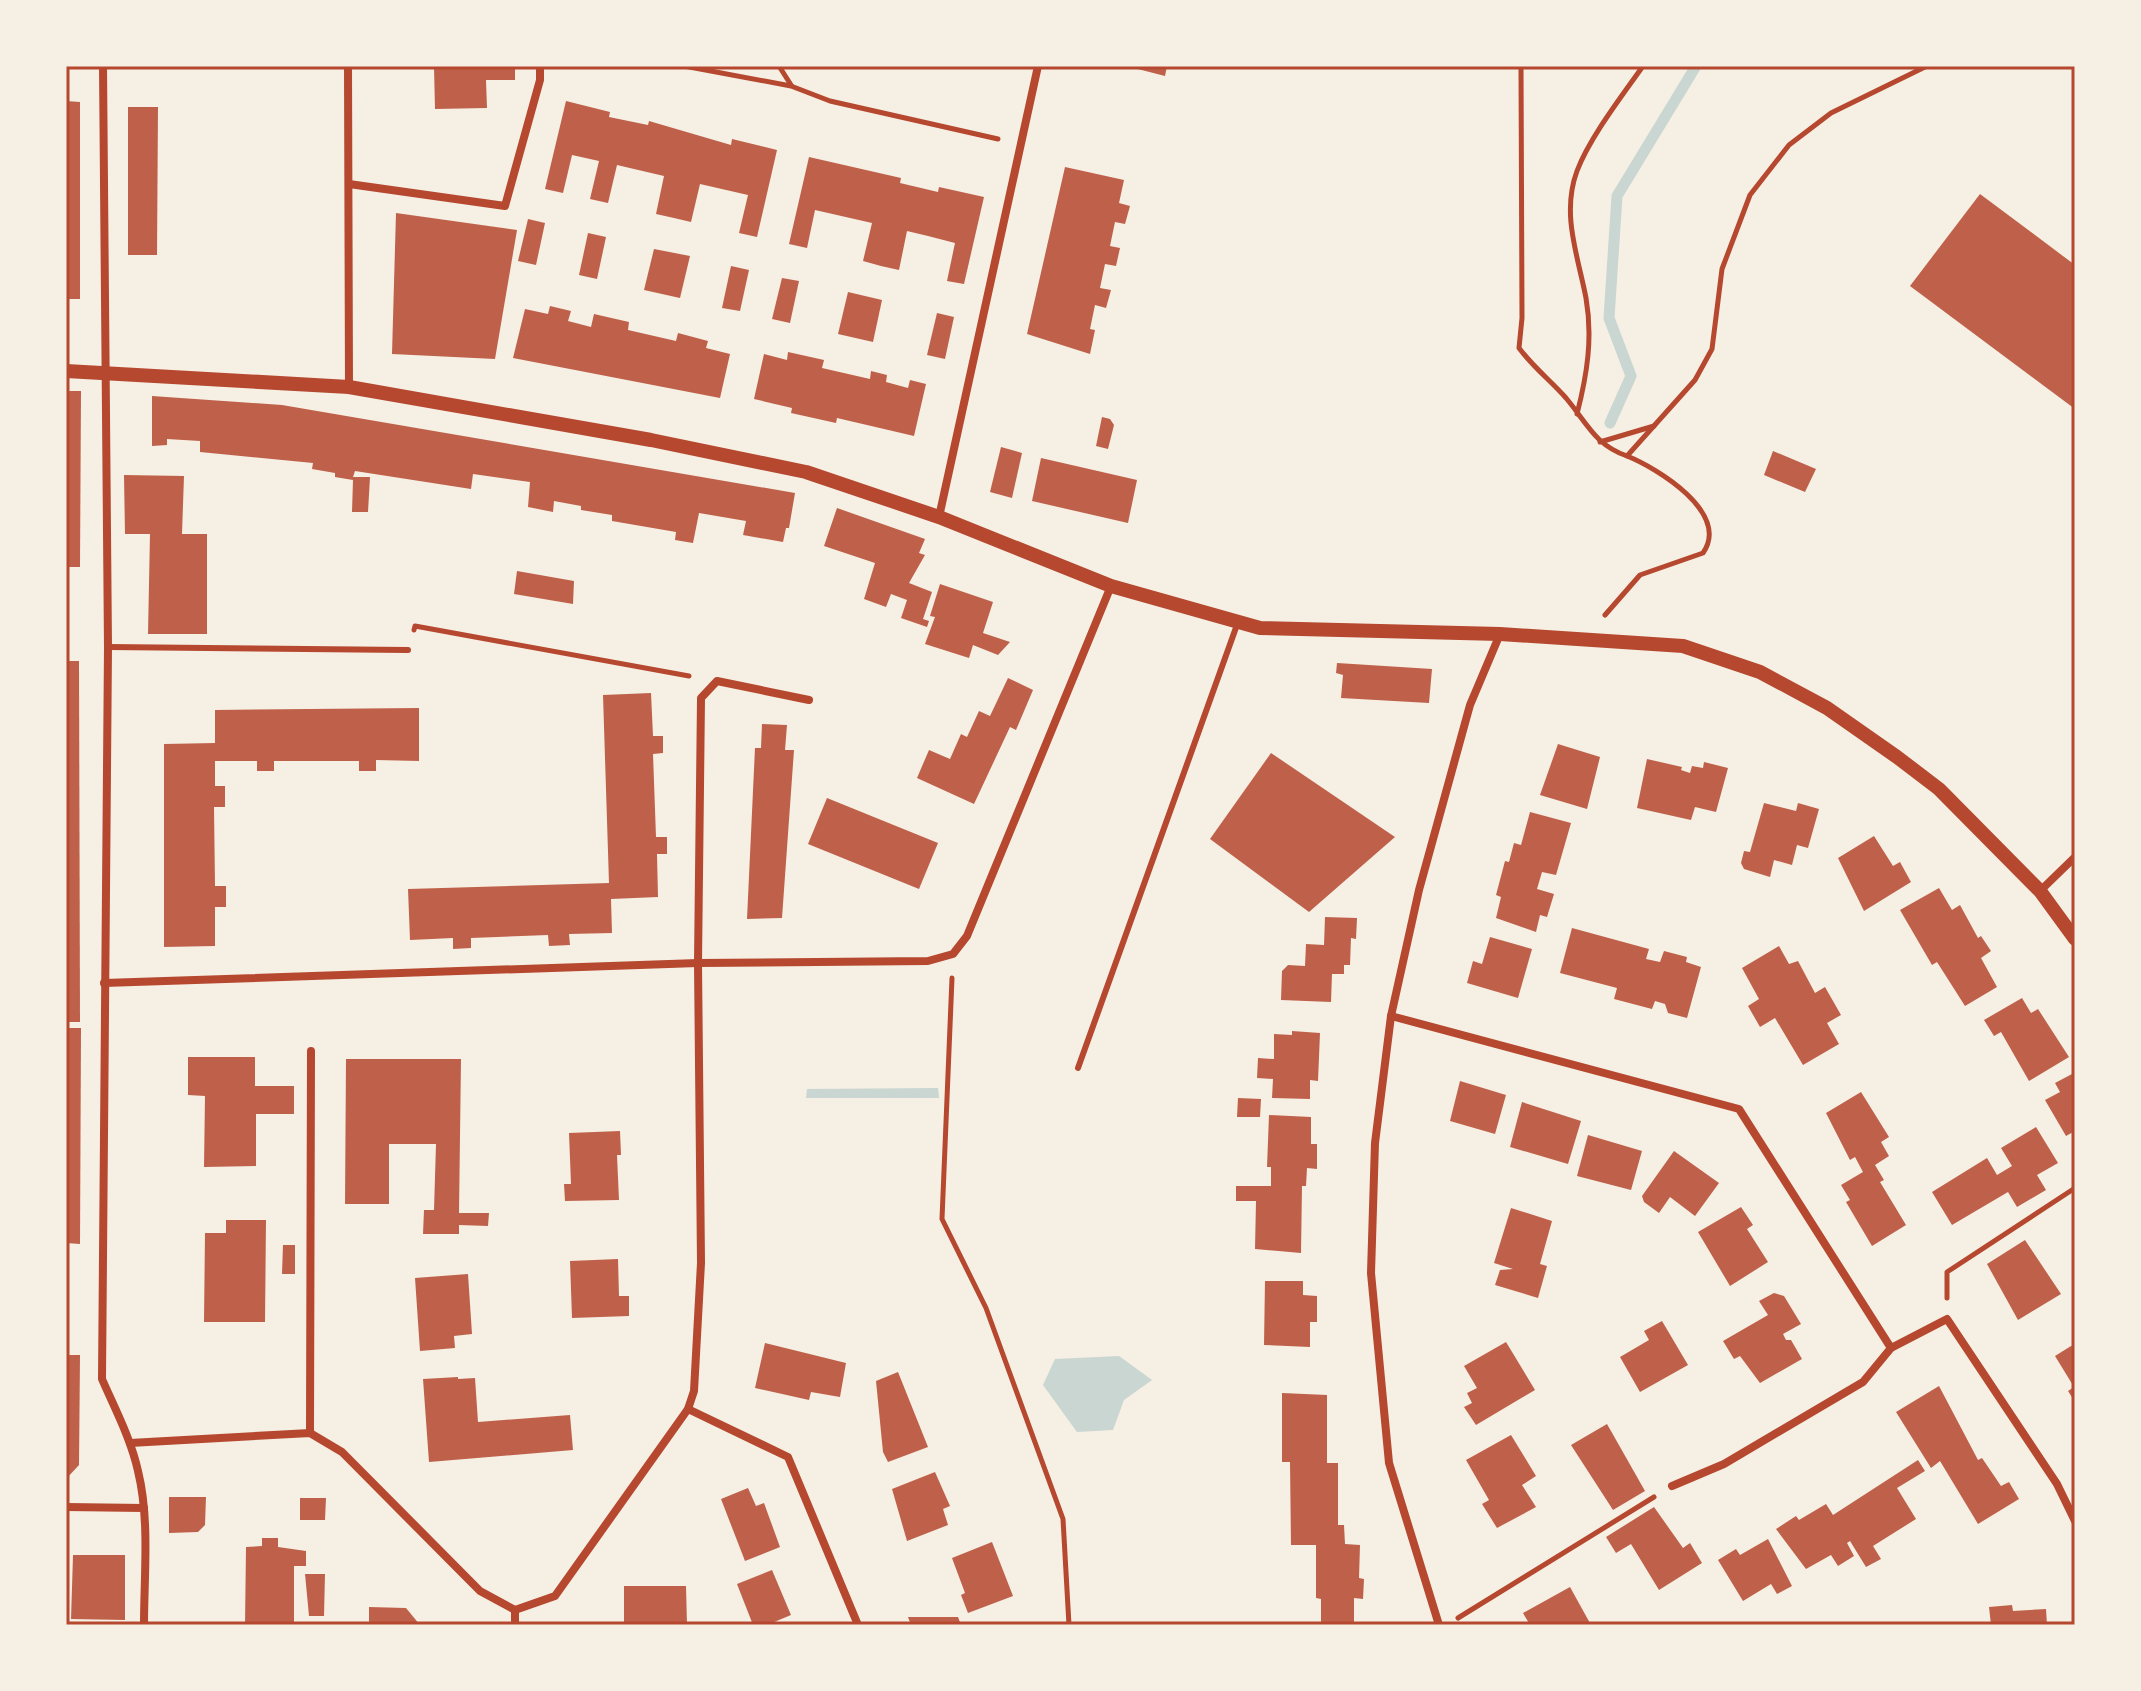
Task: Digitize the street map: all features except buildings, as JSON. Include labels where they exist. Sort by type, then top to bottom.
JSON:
[{"type":"street","points":[[103,66],[108,647],[102,1379],[130,1443],[144,1508],[144,1625]]},
{"type":"street","points":[[348,66],[349,387]]},
{"type":"street","points":[[349,184],[505,206],[540,80],[540,66]]},
{"type":"street","points":[[939,517],[1038,66]]},
{"type":"street","points":[[66,371],[349,387],[651,440],[806,472],[939,517],[1111,586],[1260,628],[1500,634],[1683,646],[1760,672],[1827,708],[1939,789],[2040,891],[2075,939]]},
{"type":"street","points":[[104,983],[698,963],[928,961],[953,954],[967,936],[1111,586]]},
{"type":"street","points":[[1439,1625],[1389,1463],[1371,1273],[1375,1143],[1391,1016],[1419,890],[1470,705],[1500,634]]},
{"type":"street","points":[[130,1443],[310,1433],[342,1452],[480,1591],[515,1610],[555,1596],[688,1409],[694,1391],[701,1263],[698,963],[701,698],[717,681],[809,700]]},
{"type":"street","points":[[2040,891],[2075,857]]},
{"type":"street","points":[[1391,1016],[1739,1109],[1891,1348]]},
{"type":"street","points":[[310,1433],[311,1051]]},
{"type":"street","points":[[1672,1486],[1724,1464],[1863,1382],[1891,1348],[1947,1319],[2057,1484],[2075,1521]]},
{"type":"street","points":[[688,1409],[788,1457],[858,1625]]},
{"type":"street","points":[[66,1507],[144,1508]]},
{"type":"street","points":[[515,1610],[515,1625]]},
{"type":"lane","points":[[1078,1068],[1238,622]]},
{"type":"lane","points":[[108,647],[408,650]]},
{"type":"path","points":[[684,66],[791,86],[830,101],[1021,144]]},
{"type":"path","points":[[779,66],[791,86]]},
{"type":"path","points":[[1521,66],[1522,318],[1519,348],[1607,449],[1646,464],[1685,491],[1709,532],[1709,544],[1703,553],[1640,575],[1606,611],[1599,639]]},
{"type":"path","points":[[1577,414],[1590,362],[1586,300],[1572,245],[1577,170],[1643,66]]},
{"type":"path","points":[[1627,456],[1695,380],[1712,349],[1722,269],[1750,195],[1789,145],[1831,113],[1927,66]]},
{"type":"path","points":[[1600,442],[1655,426]]},
{"type":"path","points":[[408,650],[415,626],[717,681]]},
{"type":"path","points":[[953,954],[942,1219],[986,1308],[1063,1519],[1069,1625]]},
{"type":"path","points":[[1947,1319],[1947,1272],[2075,1188]]},
{"type":"path","points":[[1447,1625],[1672,1486]]},
{"type":"shaded area","points":[[938,1088],[939,1098],[806,1098],[807,1089]]},
{"type":"shaded area","points":[[1119,1356],[1152,1380],[1124,1400],[1113,1430],[1077,1432],[1043,1385],[1055,1359]]},
{"type":"waterway","points":[[1610,423],[1631,376],[1609,318],[1617,196],[1696,66]]}]
